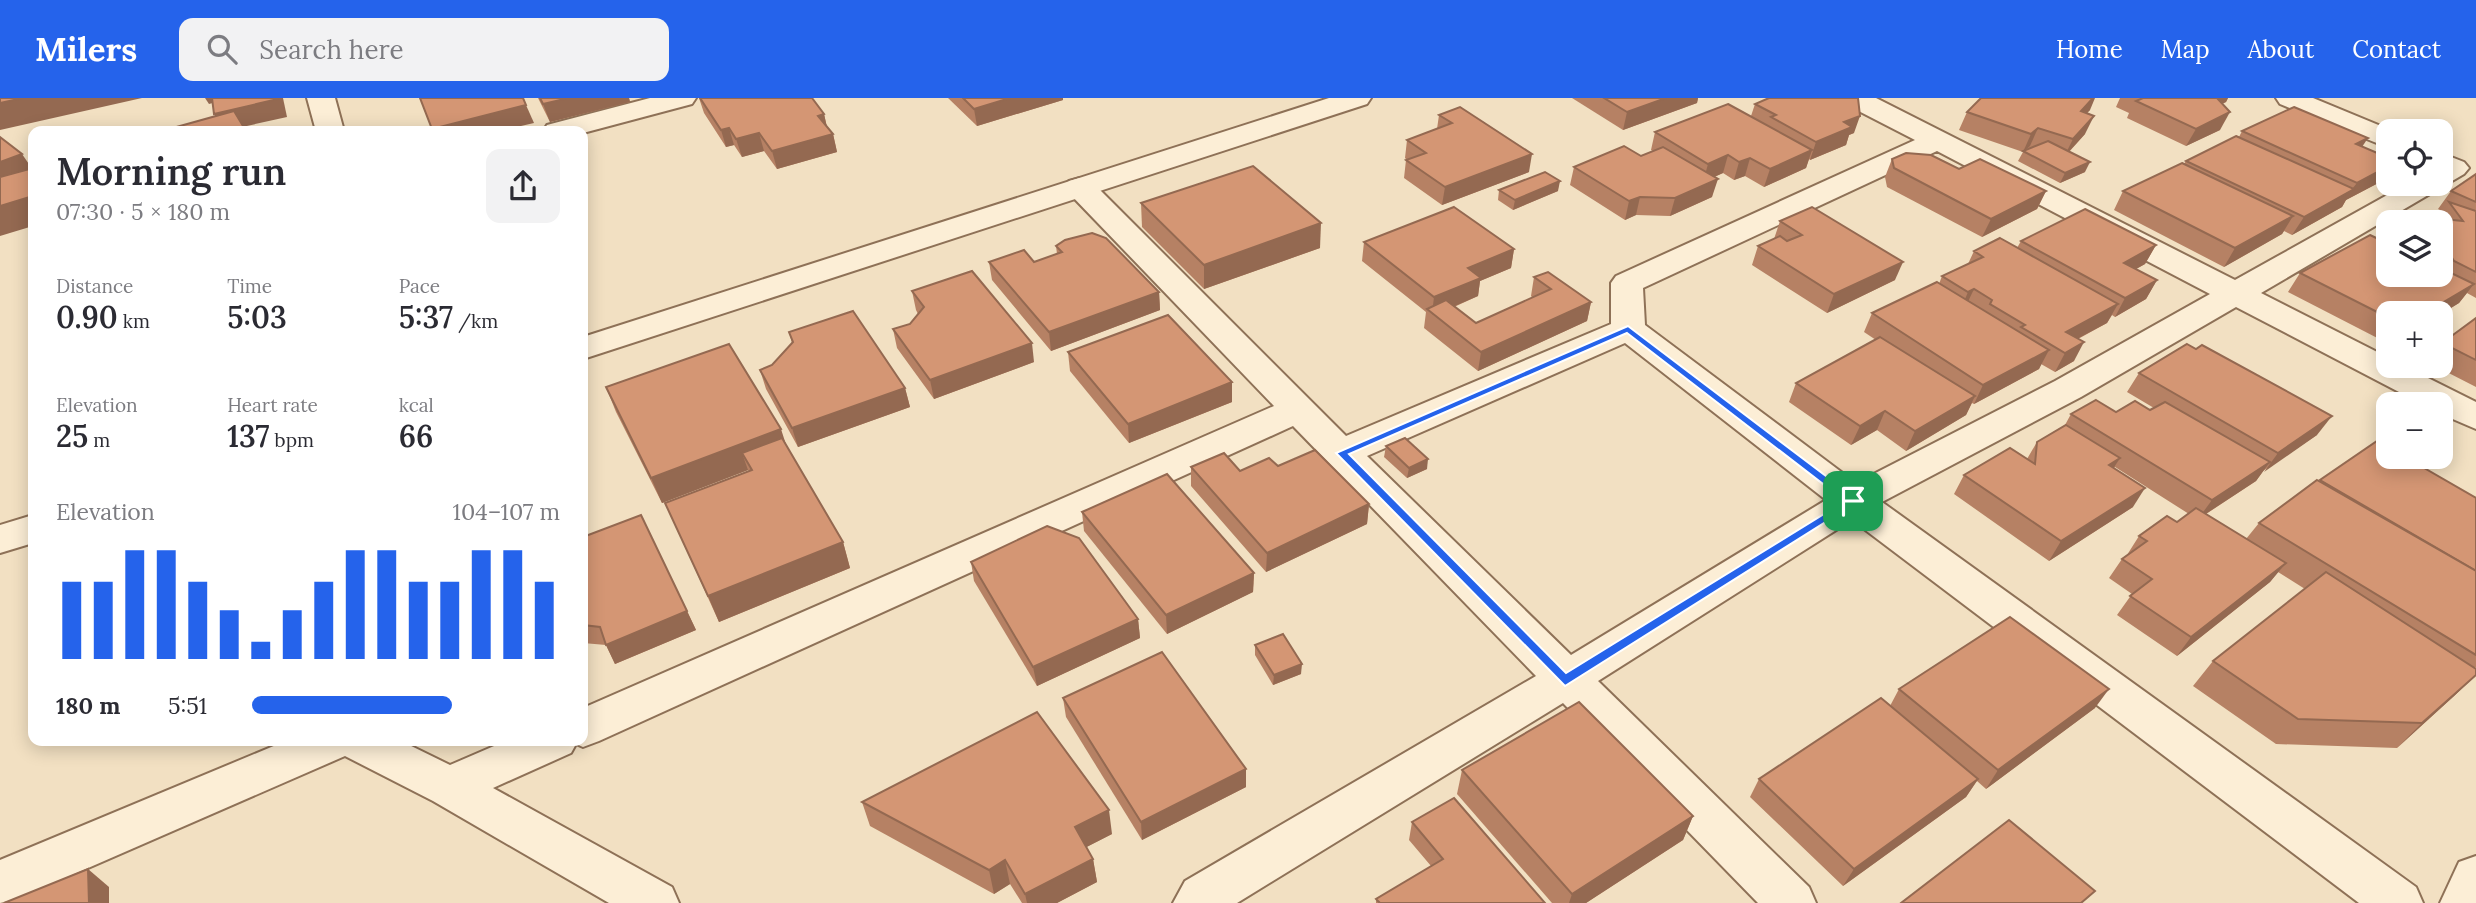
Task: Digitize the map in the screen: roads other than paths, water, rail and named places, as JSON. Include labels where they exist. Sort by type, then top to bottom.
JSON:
[{"type":"street","points":[[321,98],[329,126]]},
{"type":"street","points":[[576,126],[682,98]]},
{"type":"street","points":[[588,346],[1357,98]]},
{"type":"street","points":[[1855,98],[1940,139],[2476,418]]},
{"type":"street","points":[[2290,98],[2376,134]]},
{"type":"street","points":[[1628,329],[1627,283],[1940,139]]},
{"type":"street","points":[[1080,187],[1565,681],[1791,903]]},
{"type":"street","points":[[1198,903],[1203,897],[1565,681],[1853,501],[2067,389],[2408,196]]},
{"type":"street","points":[[1341,453],[1628,329]]},
{"type":"street","points":[[1628,329],[1853,501],[2398,903]]},
{"type":"street","points":[[588,726],[1299,409]]},
{"type":"street","points":[[0,883],[323,746]]},
{"type":"street","points":[[367,746],[449,787],[654,903]]},
{"type":"street","points":[[449,787],[541,746]]},
{"type":"street","points":[[2465,903],[2476,878]]}]
